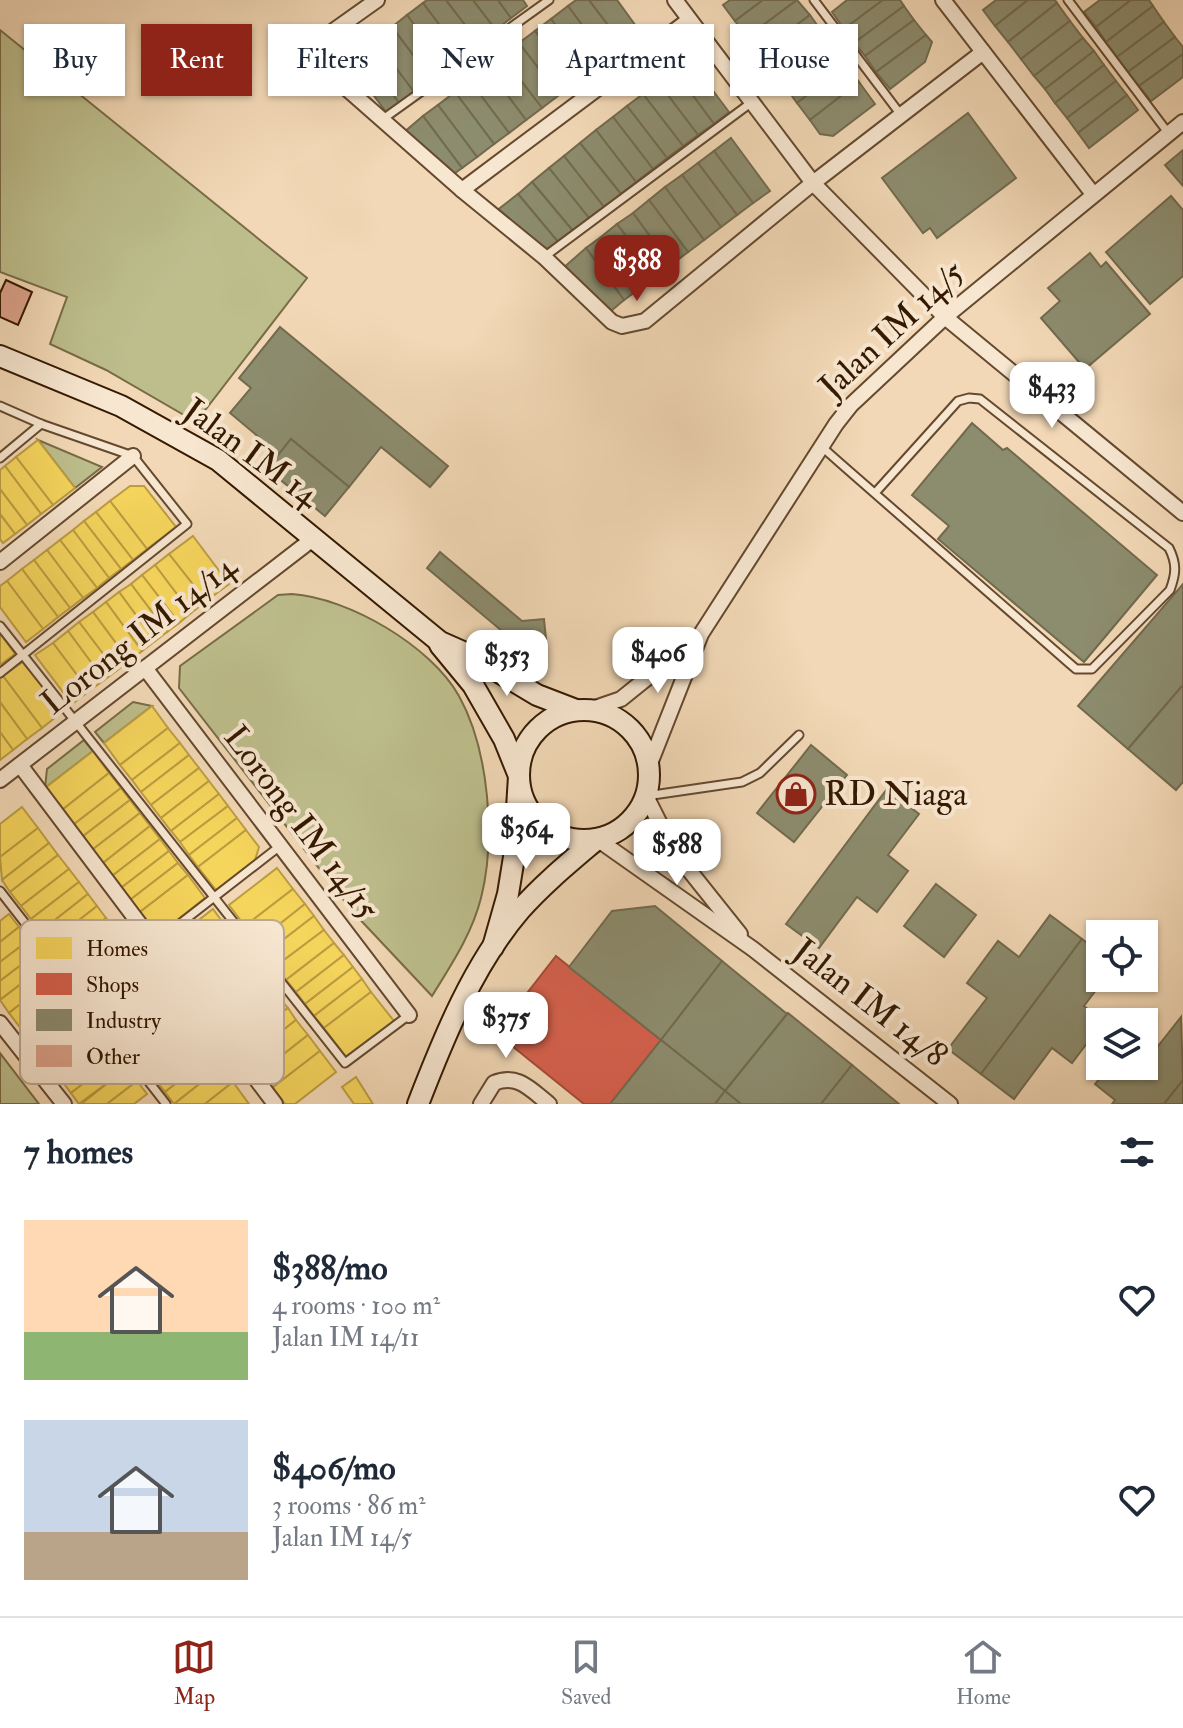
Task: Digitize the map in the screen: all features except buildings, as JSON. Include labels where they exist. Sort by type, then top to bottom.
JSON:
[{"type":"street","points":[[377,0],[322,39],[316,53],[320,65],[462,190],[544,257],[612,322],[622,326],[645,321],[813,183],[983,52]]},
{"type":"street","points":[[675,0],[813,183],[945,317],[1183,513]]},
{"type":"street","points":[[943,0],[1093,194]]},
{"type":"street","points":[[462,190],[689,20]]},
{"type":"street","name":"Jalan IM 14/5","points":[[701,634],[851,405],[945,317],[1183,122]]},
{"type":"street","name":"Jalan IM 14","points":[[0,356],[94,393],[172,433],[237,474],[440,642]]},
{"type":"street","points":[[0,562],[133,456]]},
{"type":"street","name":"Lorong IM 14/14","points":[[0,780],[314,538]]},
{"type":"street","points":[[493,947],[508,894],[514,857],[519,776],[525,750],[540,728],[562,714],[621,699],[701,634]]},
{"type":"street","points":[[440,642],[486,706],[519,776],[527,806],[549,830],[580,840],[597,839],[618,831],[630,822],[646,796],[649,766],[701,634]]},
{"type":"street","points":[[440,642],[474,657],[537,695],[617,718],[629,727],[645,752],[649,766]]},
{"type":"street","name":"Lorong IM 14/15","points":[[145,668],[409,1015]]},
{"type":"street","points":[[20,765],[136,920]]},
{"type":"street","name":"Jalan IM 14/8","points":[[646,796],[673,850],[753,949]]},
{"type":"street","points":[[418,1104],[443,1040],[493,947],[518,912],[542,886],[597,839]]},
{"type":"street","name":"Jalan IM 14/8","points":[[597,839],[753,949],[950,1104]]},
{"type":"street","points":[[0,1023],[20,1048]]},
{"type":"street","points":[[481,1104],[494,1083],[512,1078],[549,1104]]},
{"type":"street","points":[[48,1084],[64,1104]]},
{"type":"street","points":[[260,1084],[275,1104]]},
{"type":"lane","points":[[383,119],[549,0]]},
{"type":"lane","points":[[814,0],[901,115]]},
{"type":"lane","points":[[1068,0],[1169,134]]},
{"type":"lane","points":[[544,257],[752,102]]},
{"type":"lane","points":[[822,447],[1076,669],[1092,669],[1170,590],[1175,575],[1175,561],[1169,548],[980,399],[958,401],[875,493]]},
{"type":"lane","points":[[0,406],[41,424],[133,456],[187,524],[0,673]]},
{"type":"lane","points":[[0,458],[41,424]]},
{"type":"lane","points":[[0,626],[233,920]]},
{"type":"lane","points":[[646,796],[742,782],[760,773],[799,735]]},
{"type":"lane","points":[[185,920],[280,846]]},
{"type":"lane","points":[[0,891],[23,920]]},
{"type":"lane","points":[[284,985],[345,1063],[409,1015]]},
{"type":"lane","points":[[150,1084],[166,1104]]},
{"type":"green space","points":[[0,30],[24,49],[24,96],[82,96],[307,278],[196,422],[106,370],[50,344],[67,297],[0,272]]},
{"type":"green space","points":[[38,440],[102,467],[75,488]]},
{"type":"green space","points":[[278,595],[314,597],[363,615],[409,643],[446,677],[469,718],[487,795],[486,875],[472,924],[432,996],[353,912],[179,688],[180,666]]},
{"type":"green space","points":[[133,702],[152,706],[104,743],[95,732]]},
{"type":"green space","points":[[84,740],[93,751],[45,788],[47,769]]},
{"type":"green space","points":[[0,1053],[20,1079],[20,1084],[24,1084],[39,1104],[0,1104]]},
{"type":"place","name":"RD Niaga","points":[[796,794]]}]
